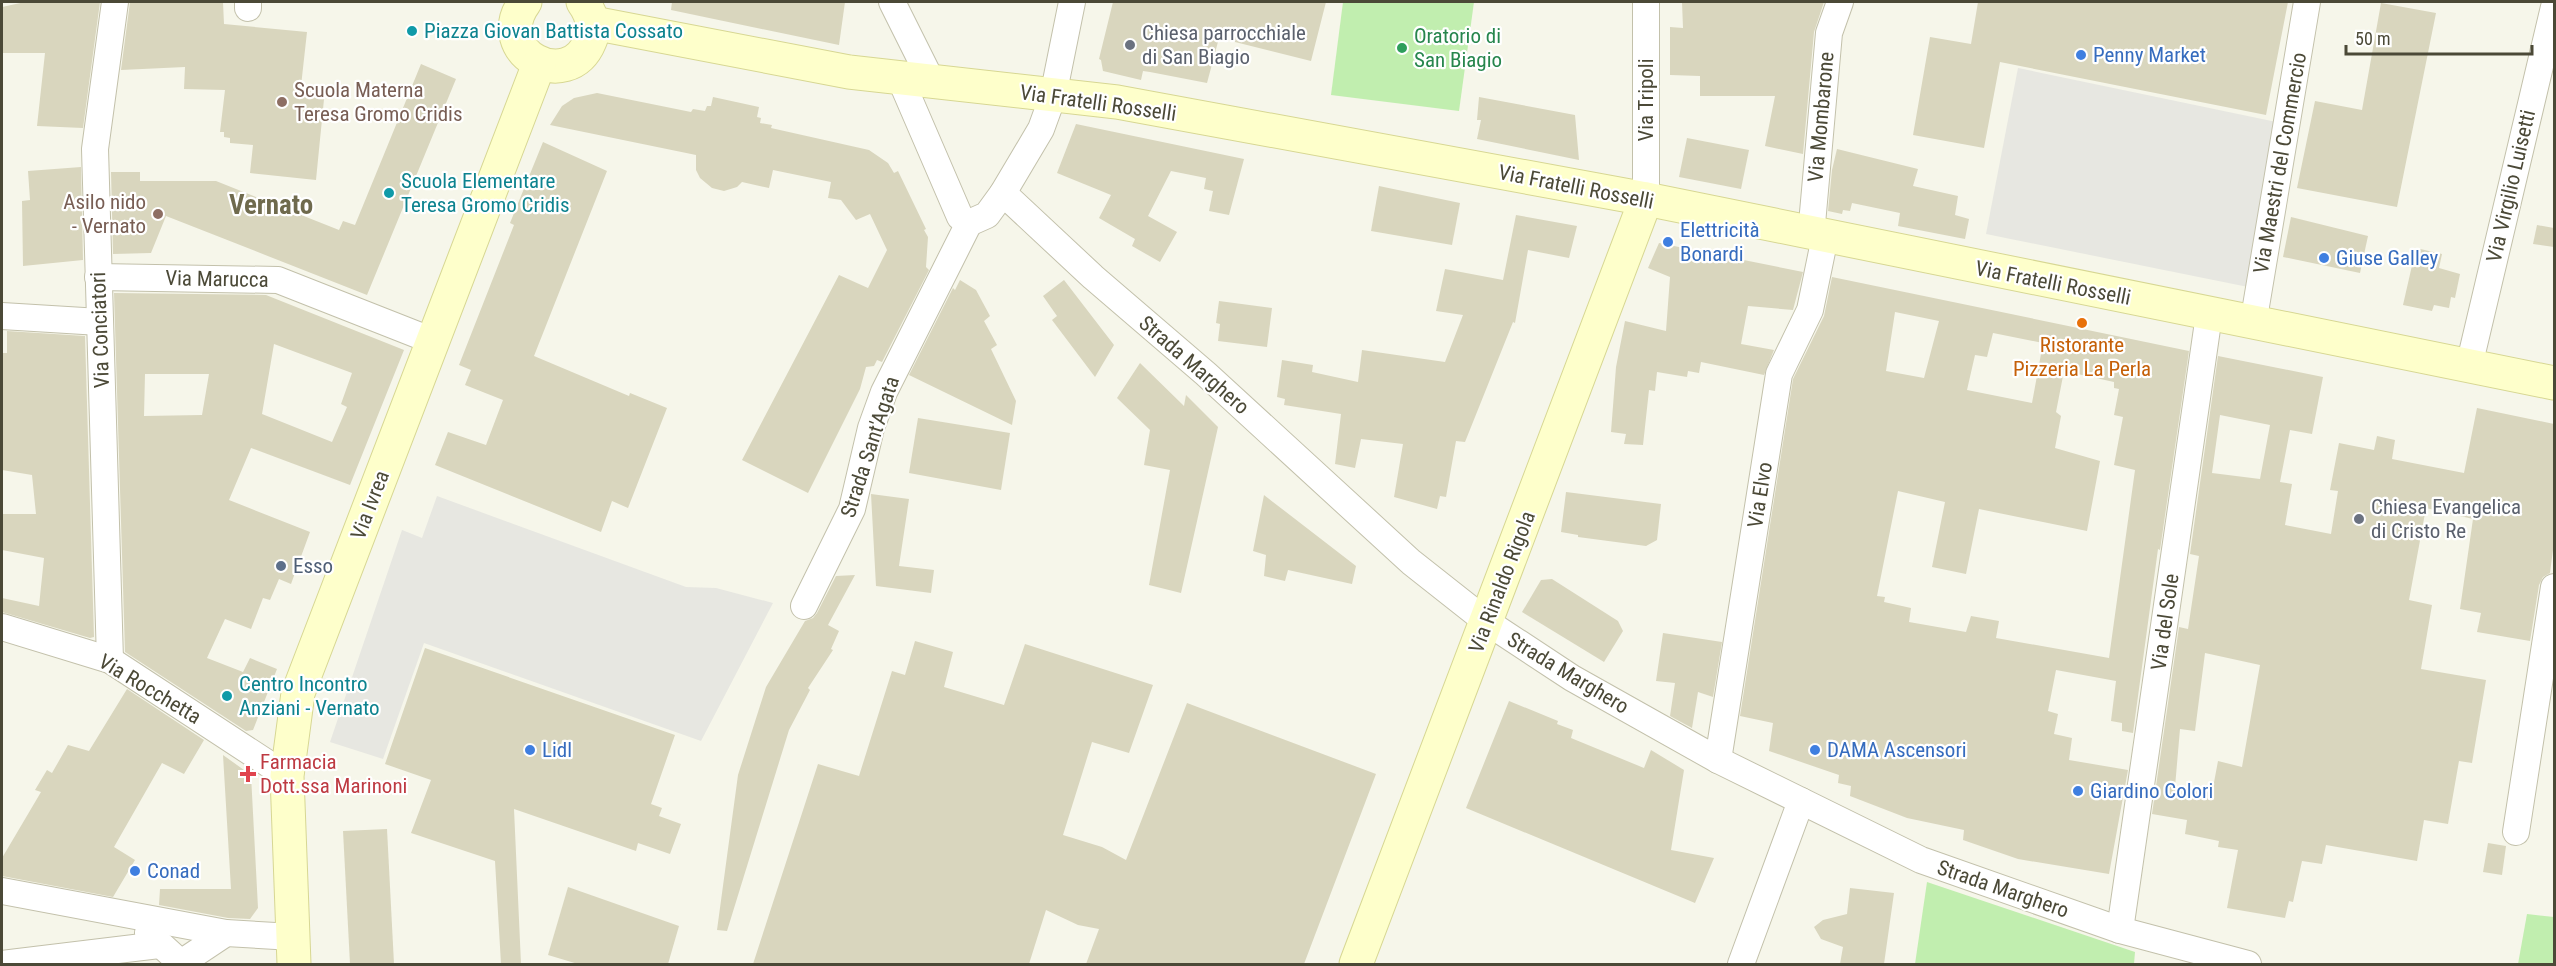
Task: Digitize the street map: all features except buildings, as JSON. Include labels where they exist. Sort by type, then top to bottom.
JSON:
[{"type":"street","name":"Via Conciatori","points":[[110,660],[95,149],[115,2]]},
{"type":"street","points":[[523,2],[517,13],[516,38],[521,50],[538,64],[558,66],[577,59],[586,49],[592,37],[588,12]]},
{"type":"street","points":[[892,2],[960,217],[969,223],[987,215],[1003,193],[1041,129],[1053,96],[1072,2]]},
{"type":"street","name":"Via Tripoli","points":[[1646,2],[1646,199]]},
{"type":"street","name":"Via Mombarone","points":[[1818,236],[1829,33],[1839,2]]},
{"type":"street","name":"Via Maestri del Commercio","points":[[2253,324],[2307,2]]},
{"type":"street","name":"Via Virgilio Luisetti","points":[[2469,366],[2554,7]]},
{"type":"street","name":"Via Fratelli Rosselli","points":[[588,12],[849,72],[1117,102],[1646,199],[1818,236],[2554,383]]},
{"type":"street","name":"Via Ivrea","points":[[293,951],[287,776],[298,693],[538,64]]},
{"type":"street","name":"Strada Marghero","points":[[1003,193],[1094,278],[1206,374],[1411,562],[1487,622],[1572,678],[1718,760],[1921,860],[2120,930],[2248,964]]},
{"type":"street","name":"Via Rinaldo Rigola","points":[[1356,964],[1646,199]]},
{"type":"street","name":"Strada Sant'Agata","points":[[804,606],[852,509],[871,428],[884,392],[969,223]]},
{"type":"street","name":"Via Elvo","points":[[1718,760],[1779,374],[1810,310],[1818,236]]},
{"type":"street","name":"Via Marucca","points":[[98,277],[278,280],[433,341]]},
{"type":"street","name":"Via del Sole","points":[[2120,930],[2209,315]]},
{"type":"street","points":[[2,316],[100,322]]},
{"type":"street","points":[[2517,832],[2554,587]]},
{"type":"street","name":"Via Rocchetta","points":[[2,627],[110,660],[287,776]]},
{"type":"street","points":[[1742,964],[1801,801]]},
{"type":"street","points":[[2,891],[134,918],[226,933],[293,951]]},
{"type":"street","points":[[134,918],[159,945],[181,964],[226,933]]},
{"type":"street","points":[[2,964],[159,945]]},
{"type":"green space","name":"Oratorio di San Biagio","points":[[1343,2],[1474,2],[1459,111],[1331,95]]},
{"type":"green space","points":[[1927,882],[2135,952],[2134,964],[1915,964]]},
{"type":"green space","points":[[2527,914],[2554,917],[2554,964],[2518,964]]},
{"type":"shaded area","points":[[2018,68],[2286,124],[2258,289],[1986,234]]},
{"type":"shaded area","points":[[437,496],[686,587],[716,588],[773,603],[701,741],[424,643],[383,759],[330,742],[402,530],[422,538]]},
{"type":"place","name":"Piazza Giovan Battista Cossato","points":[[412,31]]},
{"type":"place","name":"Chiesa parrocchiale di San Biagio","points":[[1130,45]]},
{"type":"place","name":"Oratorio di San Biagio","points":[[1402,48]]},
{"type":"place","name":"Penny Market","points":[[2081,55]]},
{"type":"place","name":"Scuola Materna Teresa Gromo Cridis","points":[[282,102]]},
{"type":"place","name":"Scuola Elementare Teresa Gromo Cridis","points":[[389,193]]},
{"type":"place","name":"Asilo nido - Vernato","points":[[158,214]]},
{"type":"place","name":"Elettricità Bonardi","points":[[1668,242]]},
{"type":"place","name":"Giuse Galley","points":[[2324,258]]},
{"type":"place","name":"Ristorante Pizzeria La Perla","points":[[2082,323]]},
{"type":"place","name":"Chiesa Evangelica di Cristo Re","points":[[2359,519]]},
{"type":"place","name":"Esso","points":[[281,566]]},
{"type":"place","name":"Centro Incontro Anziani - Vernato","points":[[227,696]]},
{"type":"place","name":"Lidl","points":[[530,750]]},
{"type":"place","name":"DAMA Ascensori","points":[[1815,750]]},
{"type":"place","name":"Farmacia Dott.ssa Marinoni","points":[[248,774]]},
{"type":"place","name":"Giardino Colori","points":[[2078,791]]},
{"type":"place","name":"Conad","points":[[135,871]]},
{"type":"district","name":"Vernato","points":[[271,205]]}]
